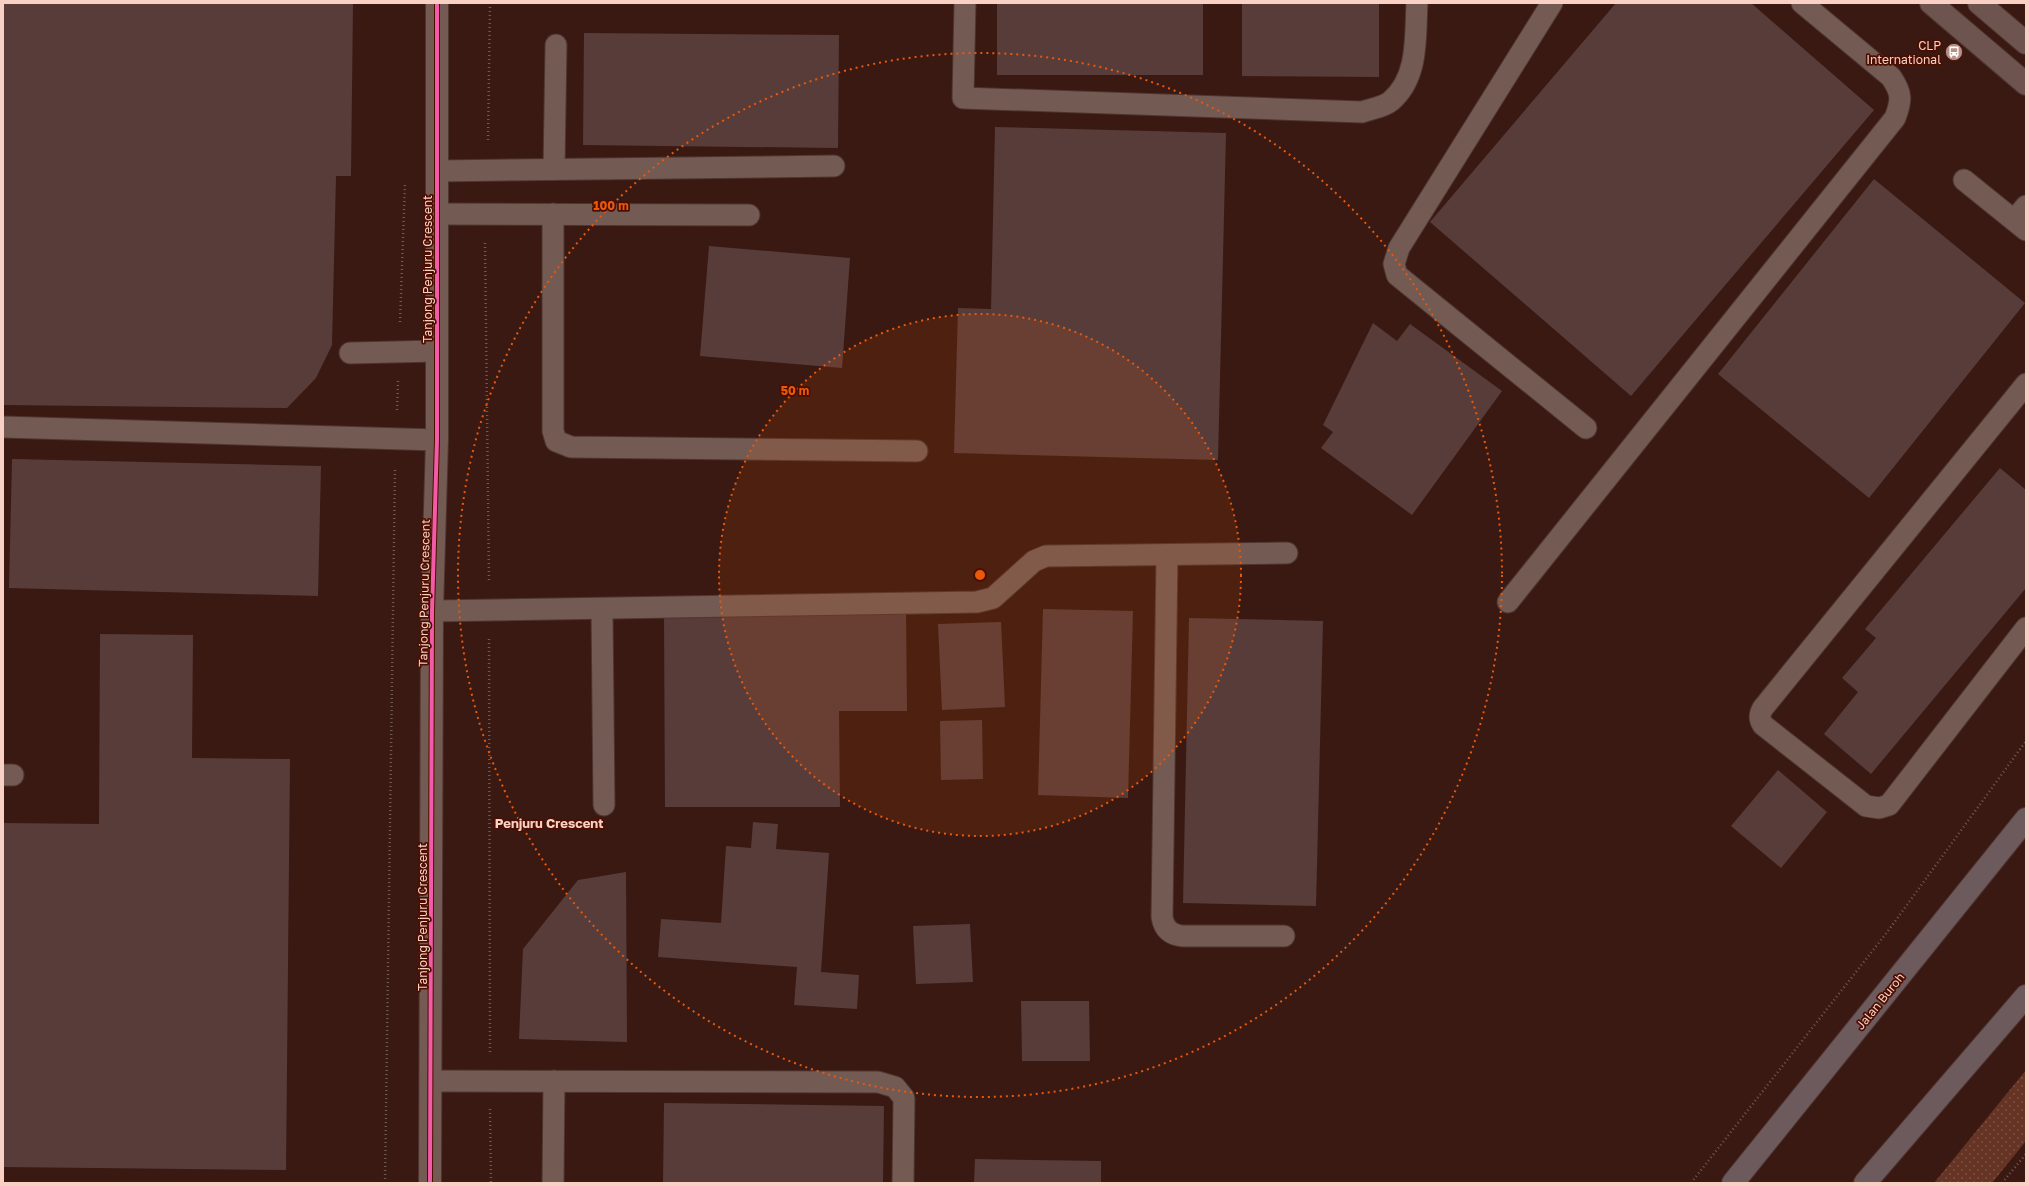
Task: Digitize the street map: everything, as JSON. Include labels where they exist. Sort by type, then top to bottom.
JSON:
[{"type":"highway","name":"Jalan Buroh","points":[[1733,1183],[2026,819]]},
{"type":"highway","points":[[1865,1183],[2026,996]]},
{"type":"main road","points":[[1931,3],[2026,84]]},
{"type":"main road","points":[[1979,3],[2026,43]]},
{"type":"street","name":"Tanjong Penjuru Crescent","points":[[430,1183],[432,611],[437,440],[437,3]]},
{"type":"lane","points":[[964,3],[963,98],[1362,112],[1390,102],[1405,86],[1414,63],[1418,3]]},
{"type":"lane","points":[[1552,3],[1399,248],[1394,264],[1397,275],[1586,428]]},
{"type":"lane","points":[[1508,602],[1895,118],[1900,104],[1899,89],[1891,77],[1802,3]]},
{"type":"lane","points":[[554,169],[556,45]]},
{"type":"lane","points":[[437,171],[834,166]]},
{"type":"lane","points":[[1964,180],[2022,219]]},
{"type":"lane","points":[[437,214],[749,215]]},
{"type":"lane","points":[[553,214],[552,431],[556,441],[571,447],[918,451]]},
{"type":"lane","points":[[350,353],[399,350],[437,351]]},
{"type":"lane","points":[[2026,384],[1763,708],[1760,713],[1760,721],[1763,725],[1866,806],[1879,808],[1889,806],[2026,628]]},
{"type":"lane","points":[[3,427],[437,440]]},
{"type":"lane","points":[[432,611],[977,602],[993,598],[1034,561],[1046,556],[1287,553]]},
{"type":"lane","points":[[1167,555],[1162,917],[1164,925],[1176,935],[1183,936],[1284,936]]},
{"type":"lane","points":[[602,609],[604,805]]},
{"type":"lane","points":[[553,1183],[554,1081]]},
{"type":"lane","points":[[431,1082],[878,1082],[895,1087],[904,1098],[903,1183]]},
{"type":"path","points":[[385,1183],[396,438],[406,177]]},
{"type":"path","points":[[1692,1183],[1888,931],[2026,741]]},
{"type":"path","points":[[2002,1183],[2026,1154]]},
{"type":"shaded area","points":[[2026,1070],[2026,1141],[1992,1183],[1934,1183]]},
{"type":"building","points":[[3,3],[353,3],[351,176],[336,176],[332,345],[316,378],[287,408],[3,405]]},
{"type":"building","points":[[997,3],[1203,3],[1203,75],[997,75]]},
{"type":"building","points":[[1242,3],[1379,3],[1379,77],[1242,76]]},
{"type":"building","points":[[1616,3],[1751,3],[1874,110],[1631,396],[1430,222]]},
{"type":"building","points":[[584,33],[839,35],[838,148],[583,145]]},
{"type":"building","points":[[995,127],[1226,133],[1218,460],[954,453],[958,308],[991,309]]},
{"type":"building","points":[[1874,179],[2025,303],[1869,498],[1718,374]]},
{"type":"building","points":[[709,246],[850,258],[842,368],[700,356]]},
{"type":"building","points":[[1373,323],[1397,341],[1410,324],[1502,391],[1412,515],[1321,448],[1333,432],[1323,425]]},
{"type":"building","points":[[12,459],[321,466],[318,596],[9,588]]},
{"type":"building","points":[[2000,468],[2026,490],[2026,588],[1871,774],[1824,734],[1858,692],[1842,678],[1876,638],[1865,629]]},
{"type":"building","points":[[1043,609],[1133,611],[1128,798],[1038,795]]},
{"type":"building","points":[[664,612],[906,613],[907,711],[839,711],[840,807],[665,807]]},
{"type":"building","points":[[1189,618],[1323,621],[1316,906],[1183,903]]},
{"type":"building","points":[[1001,622],[1005,707],[942,710],[938,624]]},
{"type":"building","points":[[100,634],[193,635],[192,758],[290,759],[286,1170],[3,1167],[3,823],[99,824]]},
{"type":"building","points":[[982,720],[983,779],[941,780],[940,721]]},
{"type":"building","points":[[1778,770],[1827,812],[1781,868],[1731,826]]},
{"type":"building","points":[[753,822],[778,824],[776,849],[829,853],[821,972],[859,975],[857,1009],[794,1005],[797,967],[658,957],[661,919],[721,923],[726,846],[751,848]]},
{"type":"building","points":[[626,872],[627,1042],[519,1039],[523,949],[578,880]]},
{"type":"building","points":[[970,924],[973,982],[916,984],[913,926]]},
{"type":"building","points":[[1021,1001],[1089,1001],[1090,1061],[1022,1061]]},
{"type":"building","points":[[664,1103],[884,1106],[883,1183],[663,1183]]},
{"type":"building","points":[[975,1159],[1101,1161],[1101,1183],[974,1183]]},
{"type":"cycle path","points":[[430,1183],[432,611],[437,440],[437,3]]},
{"type":"place","name":"CLP International","points":[[1954,52]]},
{"type":"district","name":"Penjuru Crescent","points":[[549,823]]}]
